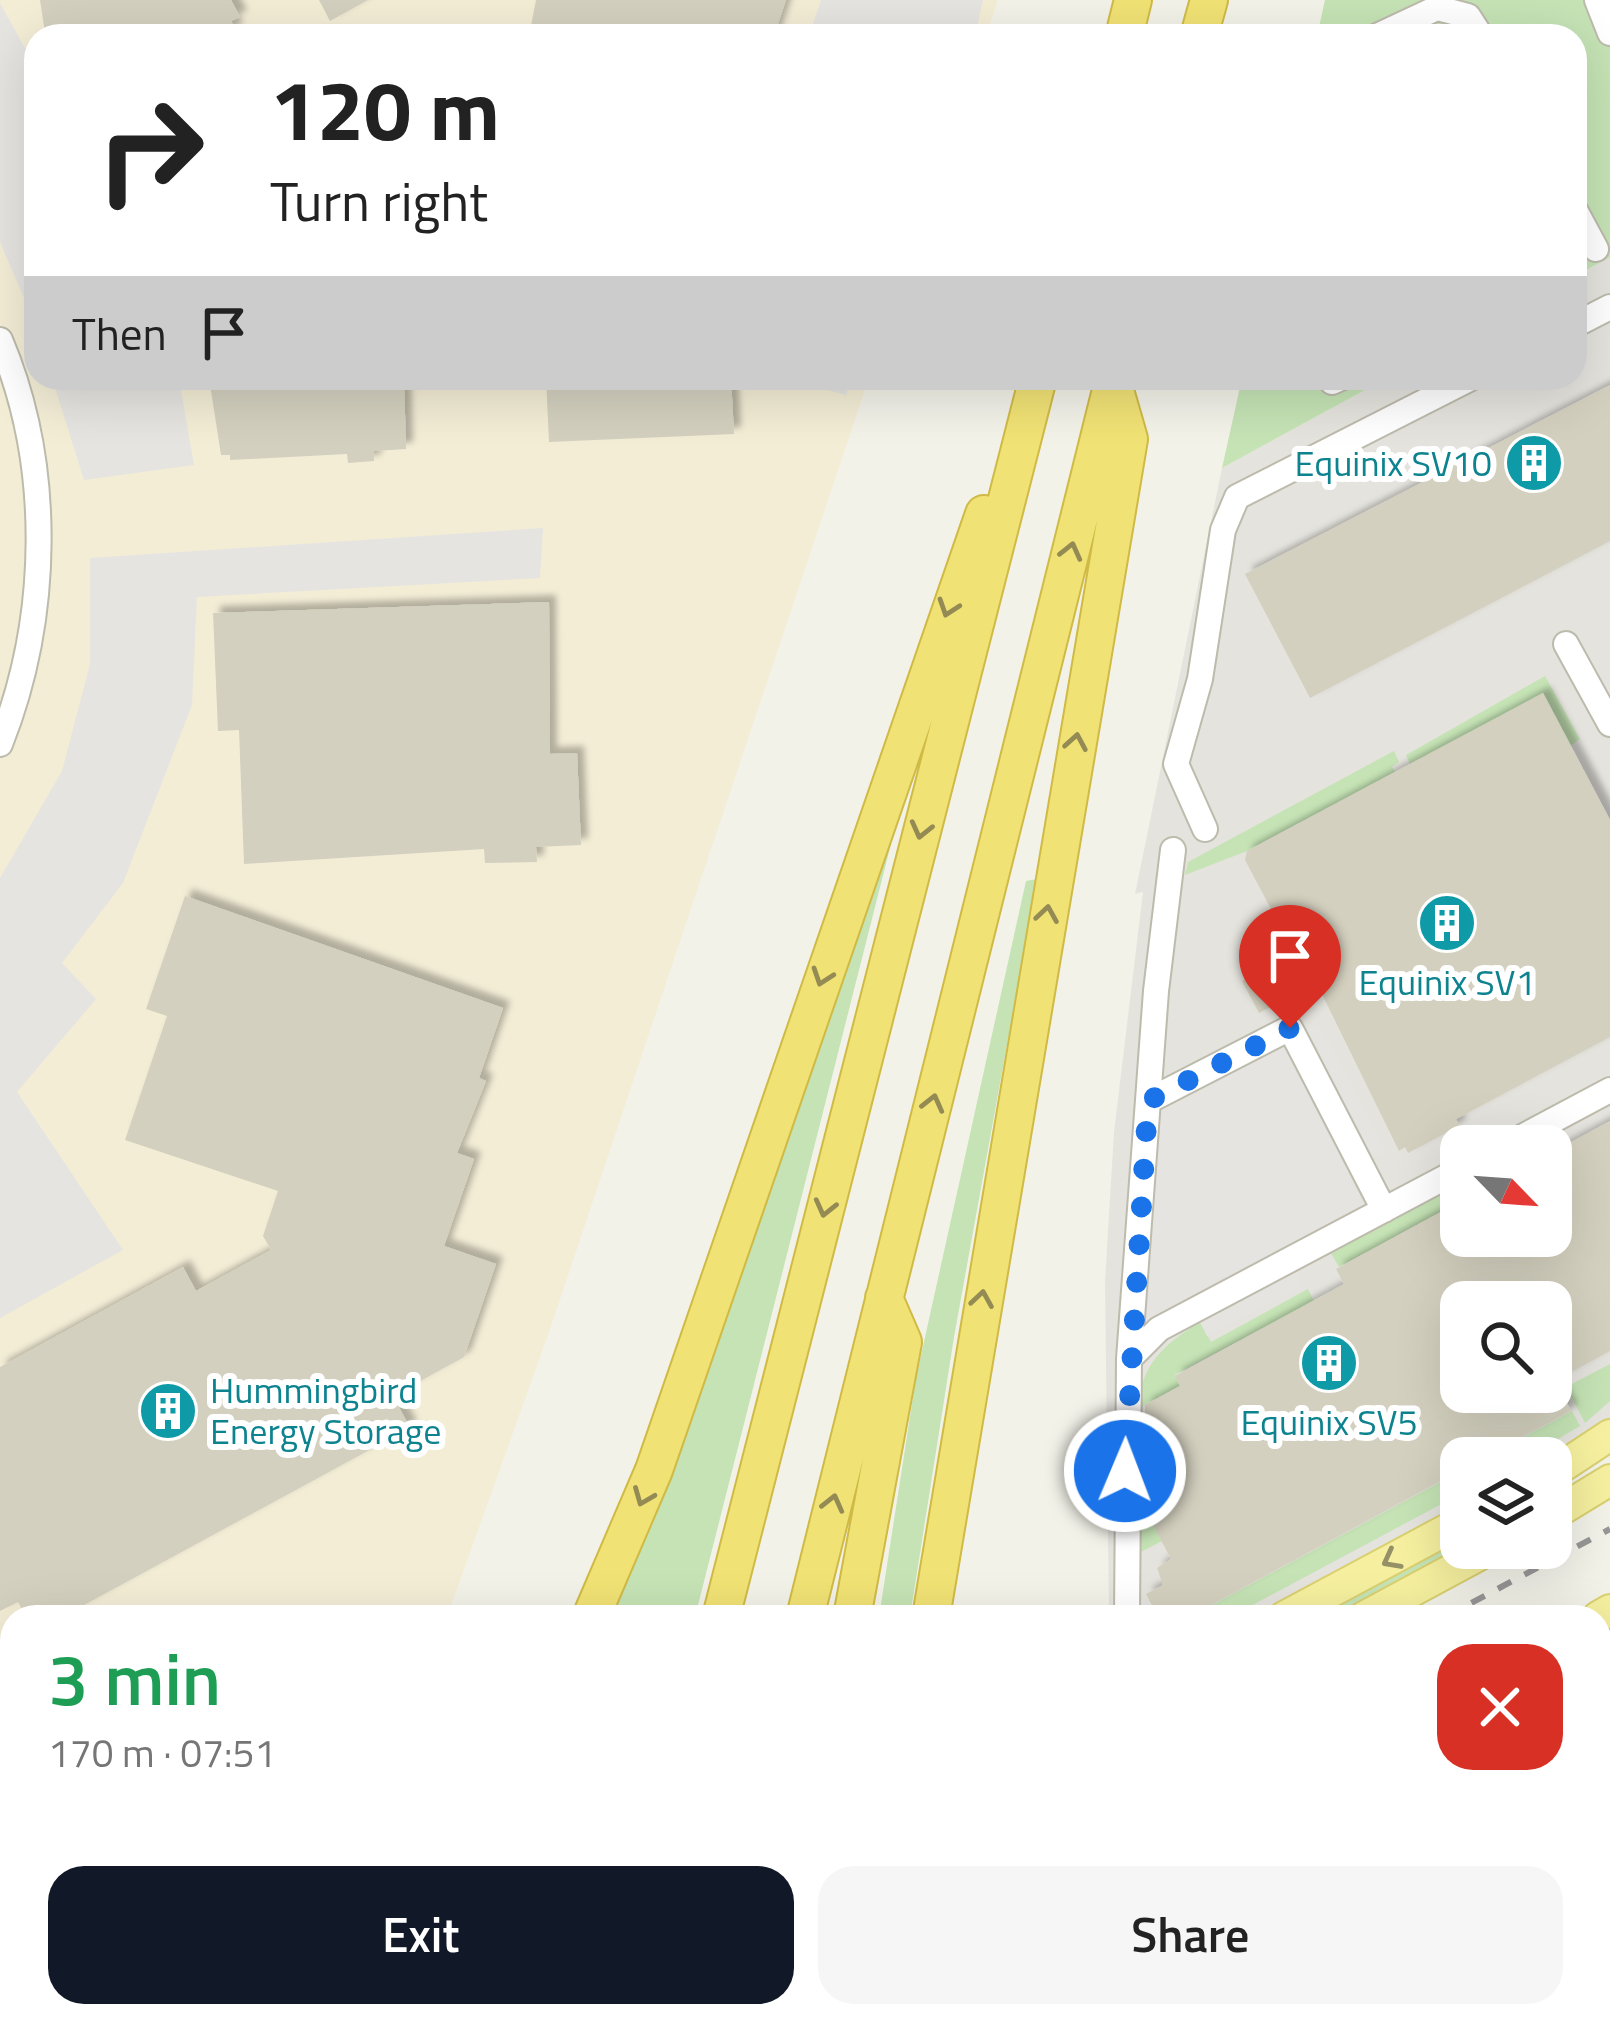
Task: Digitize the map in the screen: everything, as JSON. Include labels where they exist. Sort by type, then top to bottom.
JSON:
[{"type":"highway","points":[[725,1605],[1035,390]]},
{"type":"highway","points":[[808,1605],[1112,390]]},
{"type":"highway","points":[[933,1605],[1129,439],[1116,390]]},
{"type":"highway","points":[[596,1605],[653,1470],[976,527],[1016,466]]},
{"type":"highway","points":[[854,1605],[903,1342],[884,1298]]},
{"type":"main road","points":[[1572,1460],[1610,1436]]},
{"type":"main road","points":[[1572,1503],[1610,1480]]},
{"type":"main road","points":[[1306,1605],[1440,1533]]},
{"type":"main road","points":[[1386,1605],[1453,1569]]},
{"type":"street","points":[[1598,0],[1610,33]]},
{"type":"street","points":[[1403,24],[1437,8],[1468,16],[1473,24]]},
{"type":"street","points":[[0,340],[30,435],[39,508],[29,645],[0,744]]},
{"type":"street","points":[[1205,829],[1176,764],[1200,679],[1223,530],[1238,497],[1448,390]]},
{"type":"street","points":[[1566,644],[1600,682],[1610,724]]},
{"type":"street","points":[[1127,1605],[1129,1359],[1173,850]]},
{"type":"street","points":[[1148,1101],[1290,1028],[1384,1210]]},
{"type":"street","points":[[1544,1125],[1610,1090]]},
{"type":"street","points":[[1129,1359],[1159,1329],[1440,1180]]},
{"type":"shaded area","points":[[0,0],[998,0],[990,24],[24,24],[24,390],[865,390],[549,1332],[451,1605],[0,1605]]},
{"type":"shaded area","points":[[821,0],[983,0],[978,24],[813,24]]},
{"type":"shaded area","points":[[0,3],[24,46],[24,298],[0,242]]},
{"type":"shaded area","points":[[1610,257],[1610,1419],[1572,1444],[1572,1437],[1440,1437],[1440,1518],[1280,1605],[1109,1605],[1105,1281],[1114,1132],[1143,892],[1135,894],[1222,468],[1365,390],[1587,390],[1587,269]]},
{"type":"shaded area","points":[[56,390],[181,390],[194,465],[84,480]]},
{"type":"shaded area","points":[[543,528],[540,578],[197,597],[192,705],[123,883],[62,963],[96,999],[17,1092],[123,1250],[0,1318],[0,878],[62,771],[90,664],[90,558]]},
{"type":"shaded area","points":[[1319,1024],[1387,1151],[1372,1159],[1305,1031]]},
{"type":"shaded area","points":[[1283,1042],[1364,1204],[1146,1323],[1157,1109]]},
{"type":"shaded area","points":[[1296,1271],[1303,1286],[1207,1336],[1200,1322]]},
{"type":"green space","points":[[1325,0],[1610,0],[1610,257],[1587,269],[1587,24],[1320,24]]},
{"type":"green space","points":[[1239,390],[1365,390],[1222,468]]},
{"type":"green space","points":[[1545,676],[1580,739],[1570,746],[1410,764],[1406,755]]},
{"type":"green space","points":[[1394,751],[1399,762],[1392,767],[1395,772],[1247,851],[1185,875],[1188,862]]},
{"type":"green space","points":[[877,832],[893,836],[698,1605],[616,1605],[661,1498]]},
{"type":"green space","points":[[1037,879],[954,1337],[912,1605],[881,1605],[916,1378],[1026,881]]},
{"type":"green space","points":[[1440,1194],[1440,1212],[1339,1267],[1331,1253]]},
{"type":"green space","points":[[1308,1289],[1314,1301],[1175,1375],[1180,1386],[1139,1408],[1149,1367],[1188,1330],[1200,1322],[1211,1342]]},
{"type":"green space","points":[[1610,1364],[1610,1401],[1585,1423],[1572,1398],[1572,1384]]},
{"type":"green space","points":[[1572,1411],[1580,1426],[1561,1437],[1524,1437]]},
{"type":"green space","points":[[1440,1482],[1440,1505],[1252,1605],[1212,1605]]},
{"type":"green space","points":[[1136,1492],[1162,1541],[1137,1554]]},
{"type":"green space","points":[[1440,1550],[1440,1560],[1356,1605],[1337,1605]]},
{"type":"building","points":[[40,0],[231,0],[240,17],[233,24],[44,24]]},
{"type":"building","points":[[319,0],[368,0],[330,21]]},
{"type":"building","points":[[536,0],[786,0],[778,24],[531,24]]},
{"type":"building","name":"Equinix SV10","points":[[1610,385],[1610,541],[1310,698],[1245,574]]},
{"type":"building","points":[[211,390],[404,390],[406,449],[374,451],[374,461],[348,463],[347,454],[230,460],[230,455],[221,455]]},
{"type":"building","points":[[547,390],[732,390],[734,434],[549,442]]},
{"type":"building","points":[[549,602],[550,754],[577,753],[581,845],[536,847],[537,862],[485,863],[484,849],[244,864],[239,730],[218,731],[213,613]]},
{"type":"building","name":"Equinix SV1","points":[[1543,693],[1610,820],[1610,1037],[1456,1119],[1459,1125],[1440,1125],[1440,1136],[1408,1153],[1405,1147],[1399,1151],[1316,982],[1259,1013],[1242,981],[1300,950],[1284,921],[1279,924],[1245,860],[1247,851]]},
{"type":"building","points":[[185,896],[503,1008],[479,1078],[486,1081],[457,1153],[474,1159],[444,1246],[496,1264],[464,1357],[393,1396],[410,1428],[84,1605],[0,1605],[0,1367],[183,1267],[196,1291],[271,1250],[263,1236],[278,1191],[125,1140],[167,1016],[146,1009]]},
{"type":"building","name":"Equinix SV5","points":[[1610,1121],[1610,1351],[1572,1372],[1572,1281],[1440,1281],[1440,1413],[1567,1413],[1523,1437],[1440,1437],[1440,1481],[1211,1605],[1152,1605],[1146,1594],[1163,1585],[1157,1568],[1171,1559],[1144,1508],[1144,1487],[1173,1471],[1145,1419],[1145,1405],[1180,1386],[1175,1376],[1344,1284],[1336,1269],[1440,1212],[1440,1257],[1572,1257],[1572,1142]]},
{"type":"railway","points":[[1468,1605],[1610,1529]]},
{"type":"place","name":"Equinix SV10","points":[[1534,463]]},
{"type":"place","name":"Equinix SV1","points":[[1447,923]]},
{"type":"place","name":"Equinix SV5","points":[[1329,1363]]},
{"type":"place","name":"Hummingbird Energy Storage","points":[[168,1411]]},
{"type":"route","points":[[1125,1471],[1148,1101],[1290,1028]]}]
